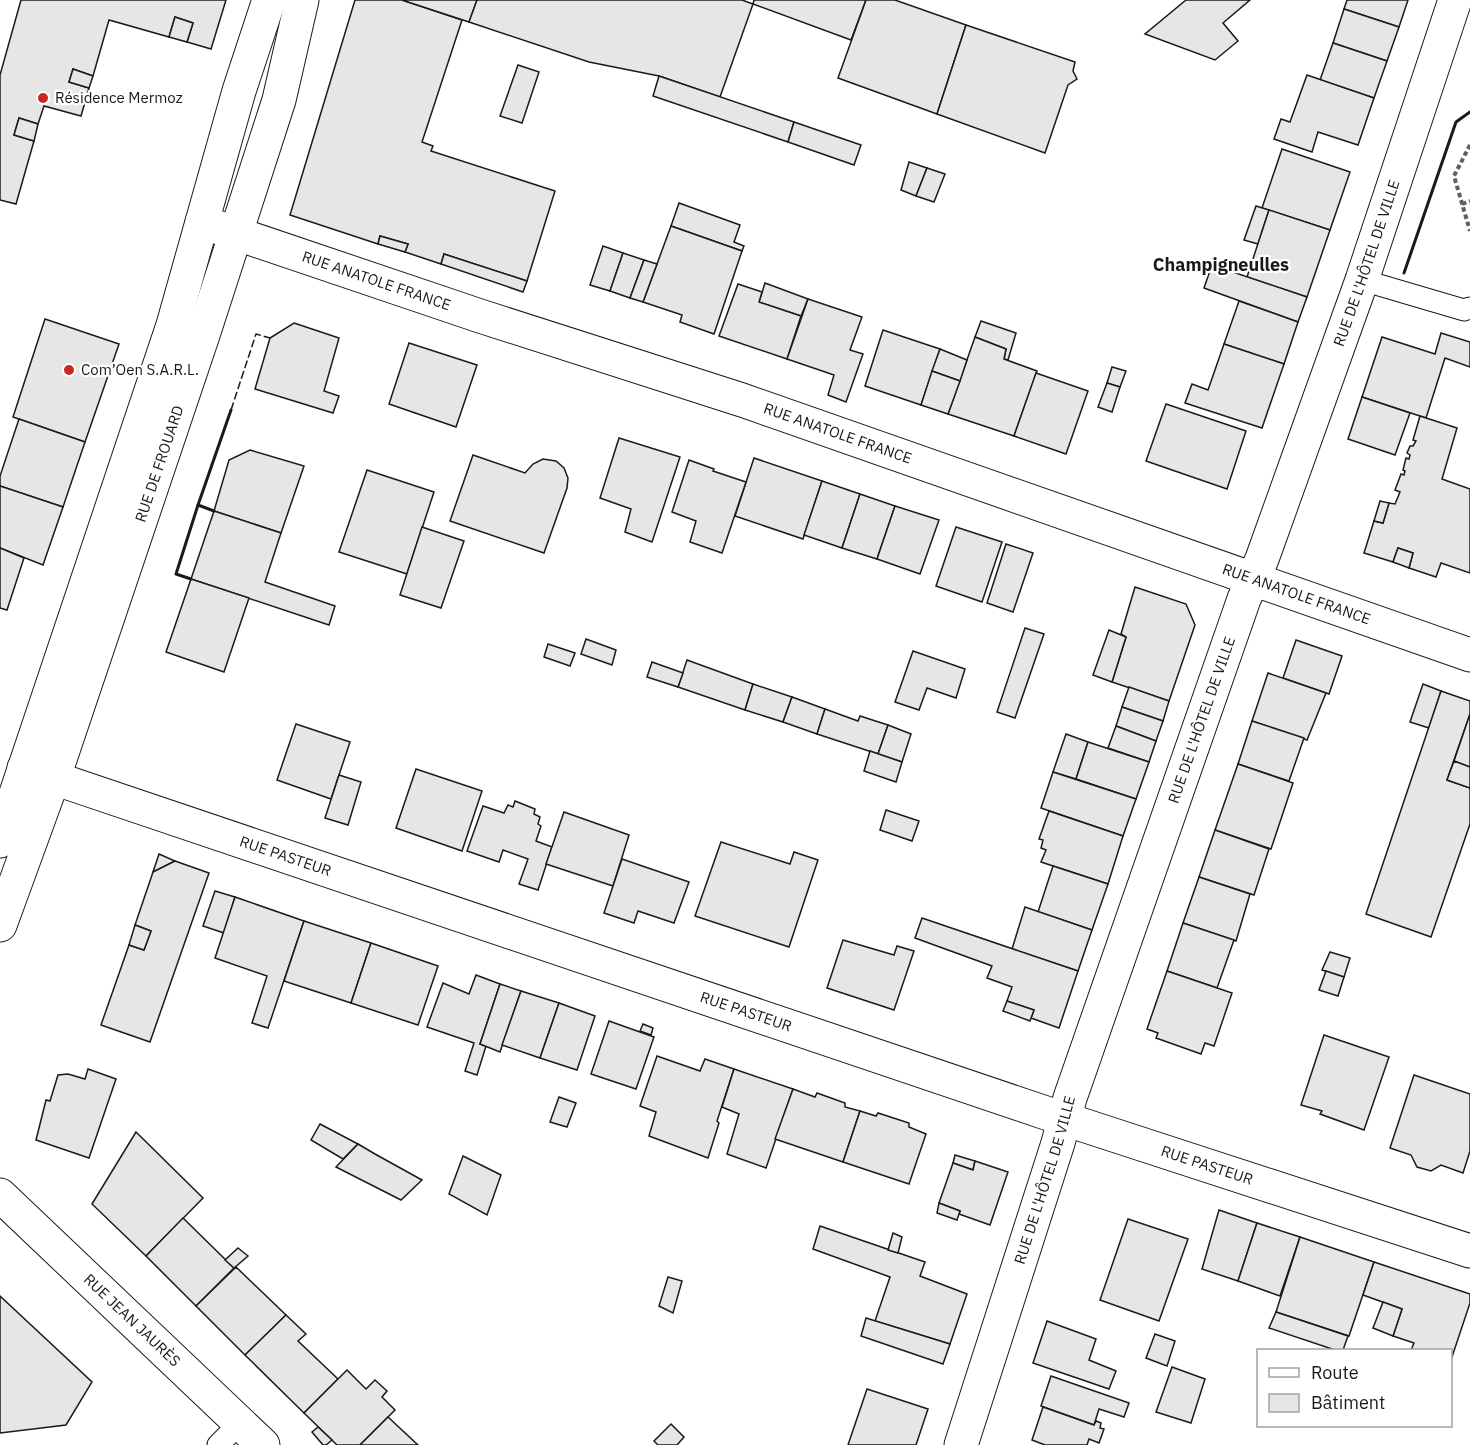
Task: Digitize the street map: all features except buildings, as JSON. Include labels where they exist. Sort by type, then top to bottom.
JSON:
[{"type":"street","name":"RUE DE FROUARD","points":[[0,925],[39,773],[173,325],[239,91],[269,0]]},
{"type":"street","name":"RUE DE FROUARD","points":[[0,841],[39,773],[236,232],[279,100],[302,0]]},
{"type":"street","name":"RUE DE L'HÔTEL DE VILLE","points":[[961,1445],[1070,1098],[1362,280],[1455,0]]},
{"type":"street","name":"RUE ANATOLE FRANCE","points":[[202,222],[480,316],[742,400],[1470,655]]},
{"type":"street","name":"RUE PASTEUR","points":[[39,773],[1065,1118],[1470,1251]]},
{"type":"street","name":"RUE JEAN JAURÈS","points":[[0,1196],[240,1438]]},
{"type":"lane","points":[[1362,280],[1464,310],[1470,308]]},
{"type":"path","points":[[1470,146],[1454,176],[1470,231]]},
{"type":"path","points":[[1462,204],[1470,201]]},
{"type":"fence","points":[[231,410],[256,334],[270,338]]},
{"type":"wall","points":[[1404,273],[1456,122],[1470,112]]},
{"type":"wall","points":[[214,511],[198,505],[231,410]]},
{"type":"wall","points":[[191,579],[176,574],[198,505]]},
{"type":"place","name":"Résidence Mermoz","points":[[43,98]]},
{"type":"place","name":"Com’Oen S.A.R.L.","points":[[69,370]]},
{"type":"district","name":"Champigneulles","points":[[1221,265]]}]
